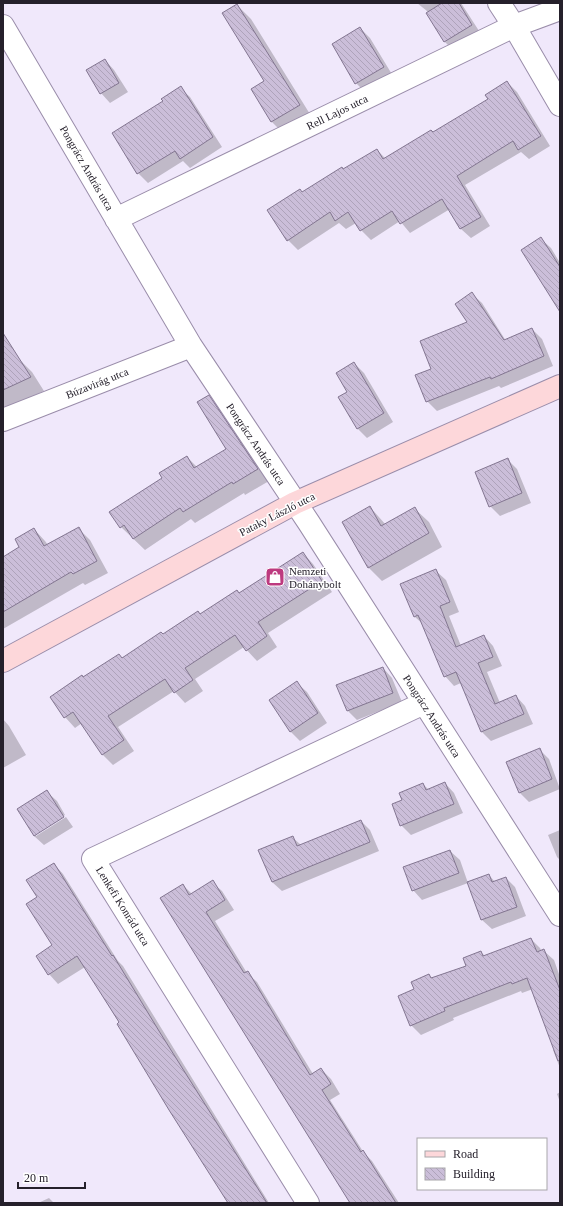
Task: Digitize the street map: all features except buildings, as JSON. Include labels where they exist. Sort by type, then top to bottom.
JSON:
[{"type":"street","points":[[499,3],[560,105]]},
{"type":"street","name":"Rell Lajos utca","points":[[116,219],[514,26],[560,8]]},
{"type":"street","name":"Pongrácz András utca","points":[[3,26],[191,346],[295,503],[560,915]]},
{"type":"street","name":"Búzavirág utca","points":[[3,420],[191,346]]},
{"type":"street","name":"Pataky László utca","points":[[3,661],[295,503],[560,386]]},
{"type":"street","name":"Lenkefi Konrád utca","points":[[308,1203],[93,859],[424,703]]},
{"type":"place","name":"Nemzeti Dohánybolt","points":[[275,577]]}]
